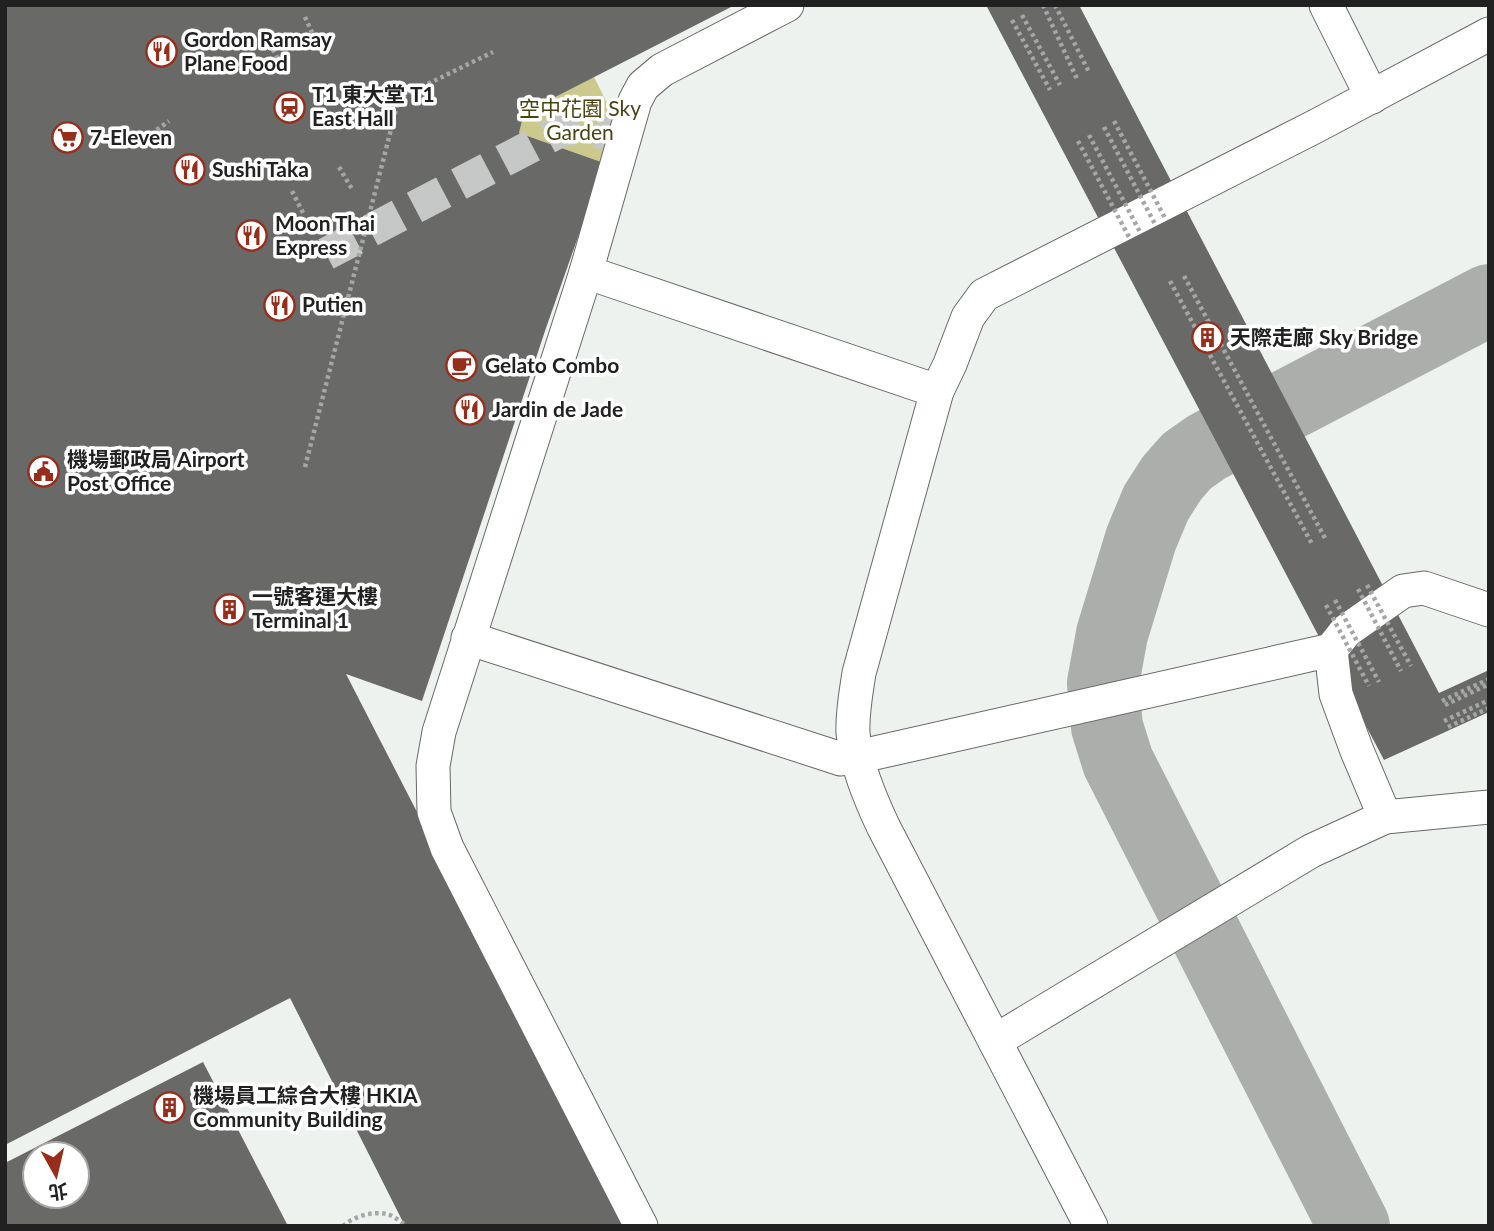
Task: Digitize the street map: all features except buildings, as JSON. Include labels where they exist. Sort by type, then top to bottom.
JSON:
[{"type":"lane","points":[[641,1226],[447,848],[434,812],[433,766],[439,732],[586,272],[620,136],[635,100],[643,86],[662,70],[787,5]]},
{"type":"lane","points":[[1326,5],[1371,97]]},
{"type":"lane","points":[[1091,1226],[883,826],[857,757],[853,732],[859,673],[937,391],[968,317],[984,295],[1489,34]]},
{"type":"lane","points":[[586,272],[937,391]]},
{"type":"lane","points":[[468,638],[841,759],[1331,650],[1346,631],[1403,591],[1424,588],[1489,610]]},
{"type":"lane","points":[[1331,650],[1336,694],[1385,817]]},
{"type":"lane","points":[[995,1041],[1311,851],[1385,817],[1489,807]]},
{"type":"path","points":[[1043,5],[1077,79]]},
{"type":"path","points":[[1055,5],[1089,72]]},
{"type":"path","points":[[1022,15],[1059,85]]},
{"type":"path","points":[[305,17],[318,46]]},
{"type":"path","points":[[1012,20],[1050,90]]},
{"type":"path","points":[[266,37],[283,68]]},
{"type":"path","points":[[305,467],[399,98],[494,52]]},
{"type":"path","points":[[151,134],[169,121]]},
{"type":"path","points":[[1114,121],[1166,220]]},
{"type":"path","points":[[1104,127],[1156,226]]},
{"type":"path","points":[[1089,135],[1141,233]]},
{"type":"path","points":[[1079,141],[1130,239]]},
{"type":"path","points":[[339,167],[352,189]]},
{"type":"path","points":[[292,191],[304,215]]},
{"type":"path","points":[[1184,276],[1326,540]]},
{"type":"path","points":[[1170,281],[1312,544]]},
{"type":"path","points":[[1367,585],[1411,667]]},
{"type":"path","points":[[1358,589],[1401,670]]},
{"type":"path","points":[[1335,600],[1379,682]]},
{"type":"path","points":[[1326,605],[1369,687]]},
{"type":"path","points":[[1489,679],[1443,703],[1489,684]]},
{"type":"path","points":[[1444,721],[1489,700]]},
{"type":"path","points":[[1448,727],[1489,708]]},
{"type":"path","points":[[343,1226],[349,1220],[373,1213],[389,1215],[407,1226]]},
{"type":"green space","name":"空中花園 Sky Garden","points":[[594,77],[617,123],[604,163],[519,133],[524,113]]},
{"type":"taxiway","points":[[1354,1226],[1118,762],[1107,727],[1103,683],[1112,634],[1141,539],[1156,503],[1187,461],[1207,447],[1489,300]]},
{"type":"tunnel","points":[[326,254],[560,131],[571,128],[616,135]]},
{"type":"place","name":"Gordon Ramsay Plane Food","points":[[161,52]]},
{"type":"place","name":"T1 東大堂 T1 East Hall","points":[[289,107]]},
{"type":"place","name":"7-Eleven","points":[[67,138]]},
{"type":"place","name":"Sushi Taka","points":[[189,170]]},
{"type":"place","name":"Moon Thai Express","points":[[252,236]]},
{"type":"place","name":"Putien","points":[[279,305]]},
{"type":"place","name":"天際走廊 Sky Bridge","points":[[1207,338]]},
{"type":"place","name":"Gelato Combo","points":[[462,366]]},
{"type":"place","name":"Jardin de Jade","points":[[469,410]]},
{"type":"place","name":"機場郵政局 Airport Post Office","points":[[44,472]]},
{"type":"place","name":"一號客運大樓 Terminal 1","points":[[229,609]]},
{"type":"place","name":"機場員工綜合大樓 HKIA Community Building","points":[[170,1108]]}]
